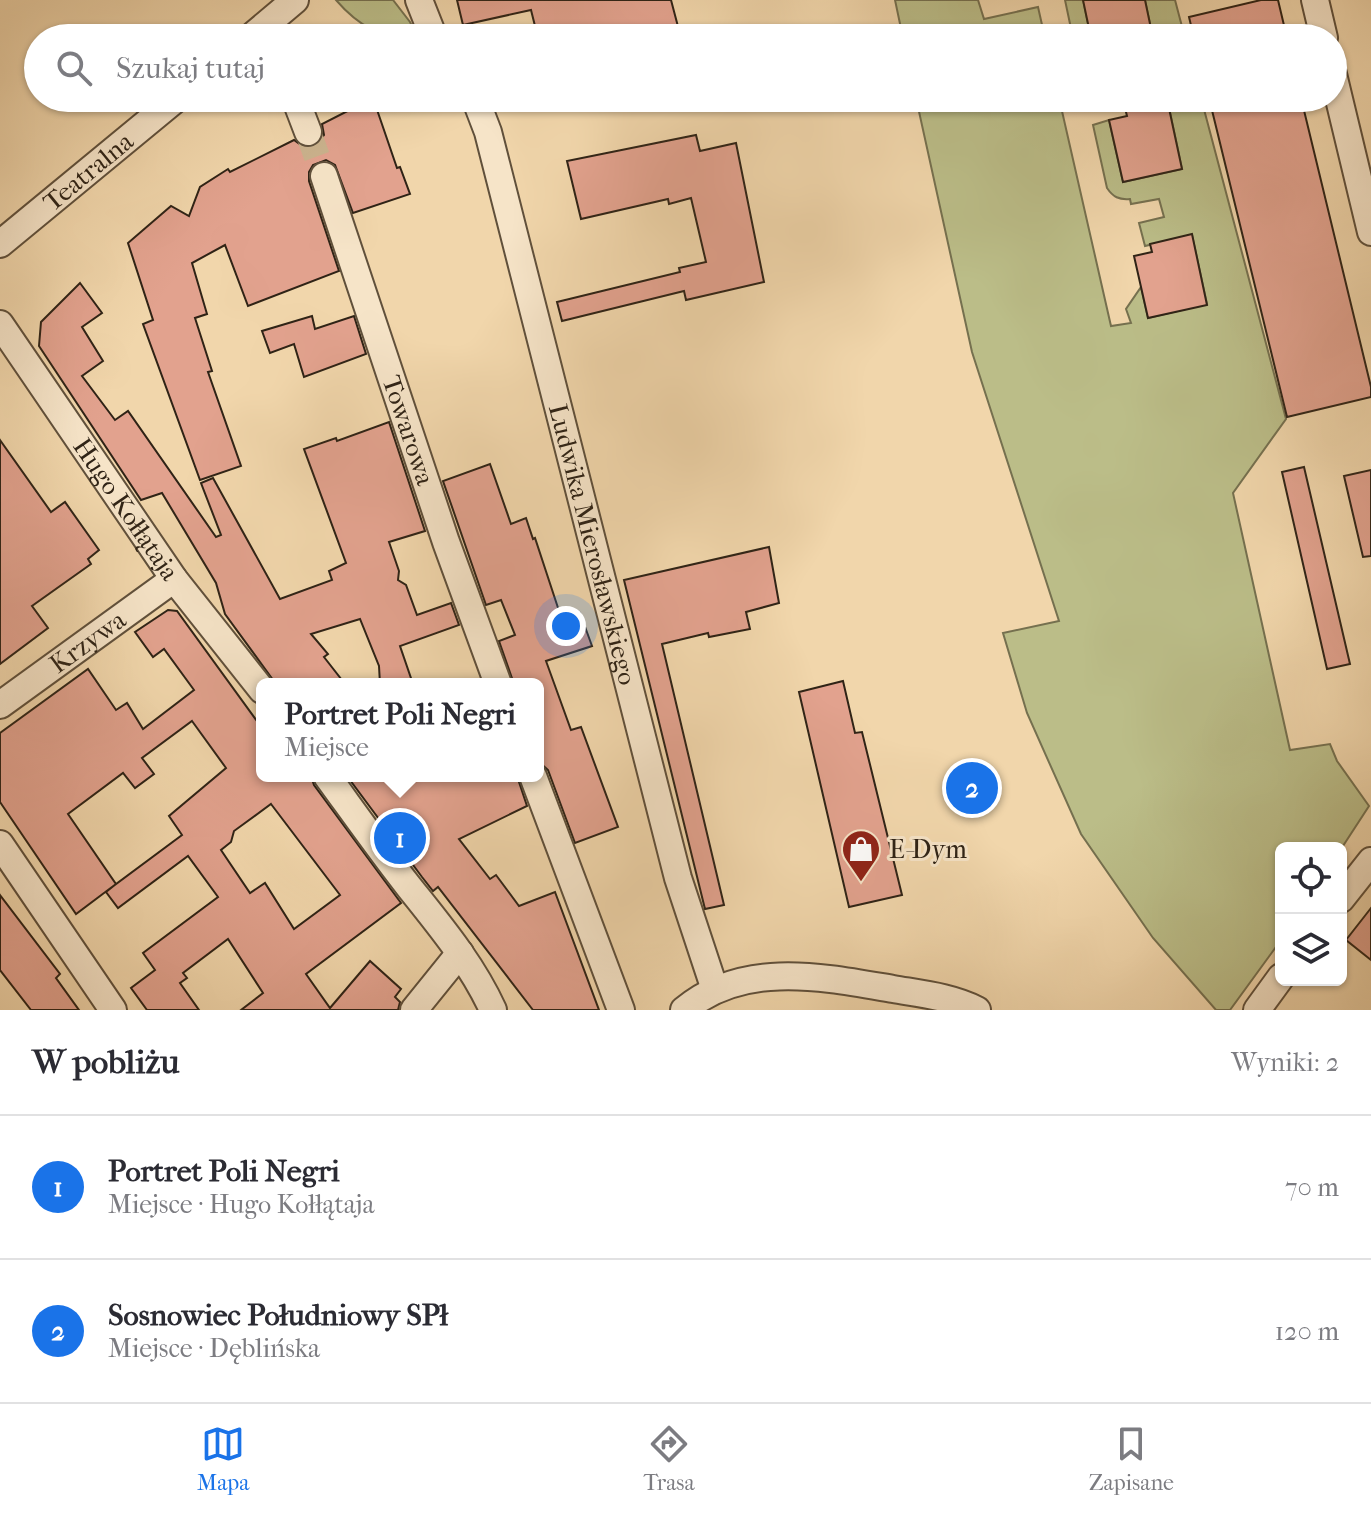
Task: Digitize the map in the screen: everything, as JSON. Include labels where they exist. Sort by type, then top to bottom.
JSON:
[{"type":"street","points":[[274,24],[295,0]]},
{"type":"street","points":[[1315,0],[1321,24]]},
{"type":"street","points":[[418,2],[428,24]]},
{"type":"street","name":"Teatralna","points":[[0,244],[160,112]]},
{"type":"street","points":[[300,112],[308,132]]},
{"type":"street","name":"Ludwika Mierosławskiego","points":[[480,112],[488,132],[678,878],[715,990]]},
{"type":"street","points":[[1345,112],[1366,183],[1371,232]]},
{"type":"street","name":"Towarowa","points":[[324,176],[446,542],[496,678]]},
{"type":"street","name":"Hugo Kołłątaja","points":[[0,324],[174,579],[256,682]]},
{"type":"street","name":"Krzywa","points":[[0,705],[174,579]]},
{"type":"street","points":[[331,782],[460,953],[481,983],[493,1010]]},
{"type":"street","points":[[535,782],[621,1010]]},
{"type":"street","points":[[0,844],[113,1010]]},
{"type":"street","points":[[1347,891],[1371,861]]},
{"type":"street","points":[[414,1010],[460,953]]},
{"type":"street","points":[[684,1010],[715,990],[755,979],[806,976],[936,997],[964,1003],[977,1010]]},
{"type":"street","points":[[1257,1010],[1275,985]]},
{"type":"green space","points":[[336,0],[393,0],[411,24],[362,24]]},
{"type":"green space","points":[[895,0],[978,0],[984,19],[1038,7],[1042,24],[900,24]]},
{"type":"green space","points":[[1065,0],[1083,0],[1088,24],[1070,24]]},
{"type":"green space","points":[[1145,0],[1175,0],[1181,24],[1150,24]]},
{"type":"green space","points":[[919,112],[1062,112],[1111,326],[1131,323],[1126,309],[1141,287],[1148,318],[1207,304],[1192,235],[1145,246],[1139,223],[1164,217],[1159,199],[1131,204],[1130,199],[1117,197],[1109,191],[1093,125],[1109,120],[1123,182],[1182,169],[1170,112],[1205,112],[1286,419],[1233,493],[1290,750],[1330,744],[1337,761],[1369,806],[1346,842],[1275,842],[1275,948],[1230,1010],[1216,1010],[1153,938],[1081,834],[1027,713],[1003,633],[1059,621],[972,352]]},
{"type":"building","points":[[457,0],[671,0],[677,24],[534,24],[531,10],[463,24]]},
{"type":"building","points":[[1083,0],[1145,0],[1150,24],[1088,24]]},
{"type":"building","points":[[1261,0],[1278,0],[1284,24],[1191,24],[1189,17]]},
{"type":"building","points":[[346,112],[378,112],[397,168],[400,167],[410,194],[353,213],[335,165],[326,160],[313,165],[309,181],[339,271],[248,306],[225,245],[192,263],[207,314],[195,318],[212,371],[208,372],[241,466],[200,480],[143,324],[153,320],[128,243],[171,206],[189,216],[200,187],[228,169],[230,172],[294,140],[305,148],[314,147],[324,135],[322,124]]},
{"type":"building","points":[[1126,112],[1170,112],[1182,169],[1123,182],[1109,120],[1127,116]]},
{"type":"building","points":[[1212,112],[1304,112],[1371,397],[1287,417]]},
{"type":"building","points":[[696,135],[700,151],[736,143],[764,282],[686,300],[684,291],[562,321],[557,302],[680,272],[679,268],[706,262],[691,198],[669,204],[668,199],[581,219],[567,161]]},
{"type":"building","points":[[1192,234],[1207,305],[1148,318],[1134,256],[1152,252],[1150,244]]},
{"type":"building","points":[[80,283],[102,313],[82,327],[103,361],[82,376],[115,420],[128,411],[216,537],[221,535],[201,483],[213,478],[280,599],[332,580],[329,571],[346,563],[304,449],[389,422],[425,531],[389,542],[399,571],[398,580],[406,585],[417,615],[451,603],[459,625],[400,646],[411,678],[380,678],[379,666],[360,619],[311,634],[328,654],[324,657],[340,678],[272,678],[225,614],[216,583],[162,493],[141,500],[39,346],[41,322]]},
{"type":"building","points":[[312,316],[315,329],[354,316],[366,354],[304,377],[294,344],[270,353],[262,331]]},
{"type":"building","points":[[0,440],[51,512],[65,502],[99,550],[88,559],[91,564],[32,606],[48,628],[0,664]]},
{"type":"building","points":[[490,464],[511,524],[526,518],[562,620],[580,613],[592,646],[546,661],[571,730],[581,727],[618,827],[575,843],[544,766],[544,678],[512,678],[499,641],[515,635],[501,600],[486,605],[443,481]]},
{"type":"building","points":[[1304,467],[1350,664],[1327,669],[1282,472]]},
{"type":"building","points":[[1371,470],[1371,556],[1363,557],[1344,476]]},
{"type":"building","points":[[769,547],[779,603],[746,612],[750,629],[709,637],[708,633],[662,644],[724,905],[705,909],[624,580]]},
{"type":"building","points":[[168,610],[177,611],[256,720],[256,782],[313,782],[401,903],[306,974],[330,1008],[370,961],[401,989],[395,997],[400,1002],[398,1010],[241,1010],[263,993],[228,939],[183,973],[187,978],[180,983],[199,1010],[147,1010],[131,988],[155,970],[143,953],[218,897],[188,856],[118,908],[106,892],[116,884],[76,914],[0,802],[0,733],[88,669],[116,710],[127,703],[143,729],[194,690],[164,649],[153,657],[135,632]],"holes":[[[192,721],[226,768],[169,816],[182,835],[116,884],[68,814],[123,773],[135,788],[154,774],[142,758]],[[271,804],[340,895],[294,929],[265,883],[250,893],[221,850],[231,842],[234,831]]]},
{"type":"building","points":[[843,681],[855,733],[862,732],[902,895],[849,907],[799,692]]},
{"type":"building","points":[[980,772],[988,796],[964,804],[956,781]]},
{"type":"building","points":[[351,782],[519,782],[527,806],[459,839],[490,879],[496,875],[519,906],[555,892],[599,1010],[533,1010],[438,887],[433,891]]},
{"type":"building","points":[[0,895],[60,974],[56,978],[79,1010],[31,1010],[0,970]]},
{"type":"building","points":[[1371,908],[1371,960],[1347,939]]},
{"type":"tunnel","points":[[308,132],[324,176]]},
{"type":"place","name":"Sosnowiec Południowy SPł","points":[[972,788]]},
{"type":"place","name":"Portret Poli Negri","points":[[400,838]]},
{"type":"place","name":"E-Dym","points":[[861,883]]}]
